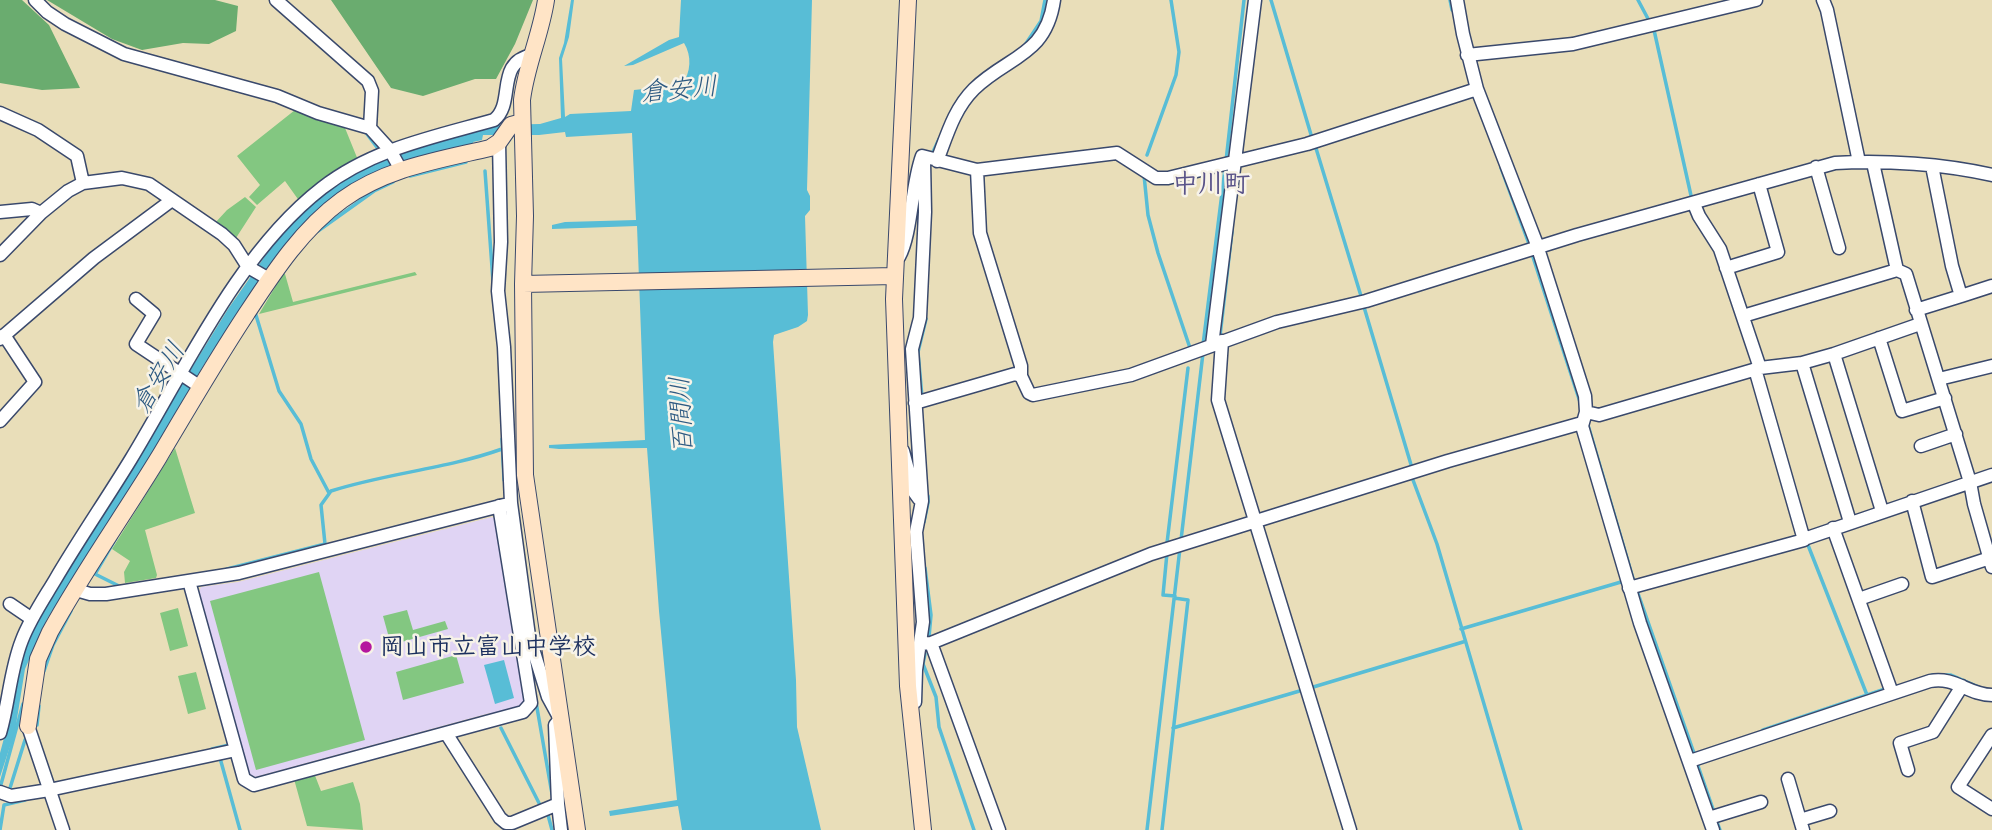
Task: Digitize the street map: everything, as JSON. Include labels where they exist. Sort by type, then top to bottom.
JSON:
[{"type":"street","points":[[35,0],[65,24],[124,54],[277,96],[318,113],[370,128]]},
{"type":"street","points":[[276,0],[368,81],[372,91],[370,128],[384,153],[401,170]]},
{"type":"street","points":[[546,0],[524,83],[522,122],[525,216],[525,475],[577,830]]},
{"type":"street","points":[[908,0],[894,269],[898,448],[910,714],[923,830]]},
{"type":"street","points":[[937,161],[957,110],[988,78],[1028,52],[1047,27],[1054,0]]},
{"type":"street","points":[[1255,0],[1210,346],[1218,400],[1350,830]]},
{"type":"street","points":[[1457,0],[1477,89],[1538,248],[1586,396],[1584,417],[1634,587],[1713,820],[1760,802]]},
{"type":"street","points":[[1468,55],[1573,44],[1756,0]]},
{"type":"street","points":[[1823,0],[1859,162]]},
{"type":"street","points":[[63,830],[28,726],[48,612],[84,531],[248,267],[289,217],[347,171],[384,153],[494,120],[503,110],[505,85],[513,66],[522,57],[533,55]]},
{"type":"street","points":[[924,156],[977,170],[1117,153],[1156,178],[1168,178],[1233,163],[1384,120],[1477,89]]},
{"type":"street","points":[[0,113],[38,130],[77,156],[83,183]]},
{"type":"street","points":[[0,733],[17,655],[32,619],[48,612],[76,590],[159,456],[197,385],[267,278],[328,210],[365,185],[401,170],[491,148],[511,125],[522,122]]},
{"type":"street","points":[[189,582],[244,779],[254,785],[523,712],[531,702],[505,505],[504,347],[498,291],[501,242],[499,142]]},
{"type":"street","points":[[523,284],[873,277],[894,269],[901,256],[917,172],[924,156]]},
{"type":"street","points":[[924,156],[925,212],[920,318],[912,349],[920,402],[922,501],[916,532],[923,622],[926,644],[999,830]]},
{"type":"street","points":[[977,170],[980,233],[1021,366],[1021,376],[1029,393],[1033,394],[1131,375],[1277,322],[1366,301],[1816,167],[1859,162],[1932,166],[1992,175]]},
{"type":"street","points":[[1873,163],[1897,270]]},
{"type":"street","points":[[1932,166],[1952,266],[1961,296]]},
{"type":"street","points":[[1816,167],[1839,248]]},
{"type":"street","points":[[0,256],[41,213],[68,191],[83,183],[122,178],[149,184],[234,245],[248,267],[267,278]]},
{"type":"street","points":[[1726,268],[1778,252],[1759,184]]},
{"type":"street","points":[[0,421],[35,382],[2,337],[94,258],[172,200]]},
{"type":"street","points":[[1693,204],[1720,249],[1743,316],[1806,538]]},
{"type":"street","points":[[0,212],[32,209],[41,213]]},
{"type":"street","points":[[1743,316],[1897,270],[1906,274],[1987,533],[1991,562],[1932,576],[1912,501]]},
{"type":"street","points":[[1916,310],[1992,286]]},
{"type":"street","points":[[136,299],[154,314],[136,344],[197,385]]},
{"type":"street","points":[[910,714],[916,701],[916,670],[926,644],[1088,579],[1187,543],[1584,417],[1599,415],[1758,368],[1802,363],[1920,324]]},
{"type":"street","points":[[1879,338],[1902,411],[1945,398]]},
{"type":"street","points":[[1834,354],[1882,511]]},
{"type":"street","points":[[1802,363],[1850,522]]},
{"type":"street","points":[[1939,379],[1992,366]]},
{"type":"street","points":[[920,402],[1015,374],[1021,376]]},
{"type":"street","points":[[1921,446],[1956,434]]},
{"type":"street","points":[[898,448],[905,453],[914,492],[922,501]]},
{"type":"street","points":[[1634,587],[1804,540],[1992,475]]},
{"type":"street","points":[[76,590],[90,594],[106,594],[239,573],[505,505]]},
{"type":"street","points":[[1833,528],[1891,689]]},
{"type":"street","points":[[1859,599],[1902,584]]},
{"type":"street","points":[[10,604],[32,619]]},
{"type":"street","points":[[524,637],[548,697],[560,719]]},
{"type":"street","points":[[1694,760],[1891,689],[1939,679],[1982,695],[1992,695]]},
{"type":"street","points":[[1908,770],[1900,743],[1933,732],[1962,686]]},
{"type":"street","points":[[560,719],[555,725],[561,830]]},
{"type":"street","points":[[446,733],[500,818],[506,823],[558,804]]},
{"type":"street","points":[[1992,735],[1958,787],[1992,809]]},
{"type":"street","points":[[0,792],[11,796],[49,790],[236,750]]},
{"type":"street","points":[[1788,779],[1801,825],[1830,811]]},
{"type":"shaded area","name":"岡山市立富山中学校","points":[[492,517],[498,521],[526,701],[522,708],[492,716],[490,713],[255,777],[249,774],[199,592],[201,587],[238,582]]},
{"type":"green space","points":[[0,0],[22,0],[49,25],[80,88],[42,90],[0,83]]},
{"type":"green space","points":[[47,0],[215,0],[238,6],[236,31],[209,44],[183,43],[142,50],[112,39]]},
{"type":"green space","points":[[331,0],[533,0],[515,44],[496,79],[475,79],[423,96],[391,88]]},
{"type":"green space","points":[[295,110],[345,128],[358,160],[300,202],[285,181],[257,205],[249,197],[260,185],[237,156]]},
{"type":"green space","points":[[245,197],[256,207],[236,238],[215,223]]},
{"type":"green space","points":[[415,272],[417,275],[259,314],[283,274],[293,302]]},
{"type":"green space","points":[[175,448],[195,513],[145,530],[156,578],[125,583],[124,572],[130,561],[112,549]]},
{"type":"green space","points":[[319,572],[365,740],[256,770],[210,601]]},
{"type":"green space","points":[[178,608],[188,646],[170,651],[160,613]]},
{"type":"green space","points":[[407,610],[413,630],[445,621],[448,629],[391,645],[383,616]]},
{"type":"green space","points":[[456,655],[464,683],[403,700],[396,672]]},
{"type":"green space","points":[[196,672],[206,709],[188,714],[178,676]]},
{"type":"green space","points":[[314,773],[321,791],[353,782],[360,804],[363,830],[307,826],[294,779]]},
{"type":"water","points":[[571,0],[574,0],[569,37],[562,59],[565,117],[570,114],[631,111],[634,90],[682,85],[689,64],[684,43],[633,65],[624,66],[679,37],[681,0],[812,0],[807,190],[810,210],[805,216],[808,315],[807,321],[798,327],[774,335],[773,342],[797,727],[821,830],[682,830],[678,806],[610,816],[609,811],[677,800],[647,448],[559,449],[549,448],[549,445],[645,440],[637,226],[552,229],[552,225],[565,222],[636,220],[632,133],[566,137],[565,132],[483,135],[482,140],[473,142],[474,145],[462,145],[454,151],[452,148],[387,167],[351,185],[313,216],[285,245],[268,268],[205,363],[145,465],[47,619],[25,669],[15,731],[0,777],[0,753],[19,666],[40,614],[228,309],[277,239],[304,209],[327,190],[387,156],[490,125],[540,124],[561,118],[559,58]]},
{"type":"water","points":[[504,660],[514,698],[495,704],[484,665]]},
{"type":"waterway","points":[[1025,45],[1041,21],[1045,0]]},
{"type":"waterway","points":[[1147,155],[1176,75],[1179,52],[1171,0]]},
{"type":"waterway","points":[[1226,161],[1244,0]]},
{"type":"waterway","points":[[1271,0],[1312,138]]},
{"type":"waterway","points":[[1450,0],[1452,10]]},
{"type":"waterway","points":[[1638,0],[1654,30],[1692,200]]},
{"type":"waterway","points":[[367,134],[379,150]]},
{"type":"waterway","points":[[933,152],[939,139]]},
{"type":"waterway","points":[[1315,145],[1361,296]]},
{"type":"waterway","points":[[410,176],[466,162]]},
{"type":"waterway","points":[[1501,168],[1529,244]]},
{"type":"waterway","points":[[1203,345],[1225,169]]},
{"type":"waterway","points":[[485,171],[493,281]]},
{"type":"waterway","points":[[1144,175],[1148,215],[1158,253],[1190,348]]},
{"type":"waterway","points":[[318,231],[374,191],[393,182]]},
{"type":"waterway","points":[[1220,336],[1232,231]]},
{"type":"waterway","points":[[1532,254],[1580,402]]},
{"type":"waterway","points":[[1364,307],[1412,468]]},
{"type":"waterway","points":[[255,312],[279,391],[301,424],[311,459],[329,493]]},
{"type":"waterway","points":[[922,397],[918,352],[926,319]]},
{"type":"waterway","points":[[1181,540],[1203,353]]},
{"type":"waterway","points":[[1167,543],[1188,368]]},
{"type":"waterway","points":[[1588,425],[1634,582],[1695,756]]},
{"type":"waterway","points":[[502,439],[504,480]]},
{"type":"waterway","points":[[227,569],[325,544],[321,505],[331,491],[502,449]]},
{"type":"waterway","points":[[1413,480],[1437,544],[1521,830]]},
{"type":"waterway","points":[[924,522],[928,496]]},
{"type":"waterway","points":[[116,538],[95,574],[119,586]]},
{"type":"waterway","points":[[1806,540],[1867,695]]},
{"type":"waterway","points":[[1147,830],[1180,548]]},
{"type":"waterway","points":[[1167,553],[1163,595],[1175,596]]},
{"type":"waterway","points":[[925,568],[931,615],[929,637]]},
{"type":"waterway","points":[[1461,629],[1621,582]]},
{"type":"waterway","points":[[1162,830],[1188,600],[1174,598]]},
{"type":"waterway","points":[[44,671],[53,645],[71,611]]},
{"type":"waterway","points":[[1310,688],[1463,642]]},
{"type":"waterway","points":[[925,654],[923,664],[936,697],[939,727],[974,830]]},
{"type":"waterway","points":[[1932,675],[1951,675],[1981,688]]},
{"type":"waterway","points":[[1763,730],[1888,688]]},
{"type":"waterway","points":[[1173,728],[1303,690]]},
{"type":"waterway","points":[[536,702],[552,794]]},
{"type":"waterway","points":[[0,788],[23,704]]},
{"type":"waterway","points":[[37,725],[39,706]]},
{"type":"waterway","points":[[501,728],[541,807]]},
{"type":"waterway","points":[[10,788],[25,740]]},
{"type":"waterway","points":[[212,749],[229,745]]},
{"type":"waterway","points":[[220,758],[240,830]]},
{"type":"waterway","points":[[1697,763],[1714,812]]},
{"type":"waterway","points":[[0,830],[4,805],[25,800]]},
{"type":"waterway","points":[[545,813],[552,830]]},
{"type":"waterway","points":[[1716,819],[1720,830]]},
{"type":"place","name":"岡山市立富山中学校","points":[[366,647]]},
{"type":"district","name":"中川町","points":[[1211,185]]},
{"type":"water label","name":"倉安川","points":[[679,90]]},
{"type":"water label","name":"倉安川","points":[[159,378]]},
{"type":"water label","name":"百間川","points":[[682,415]]}]
